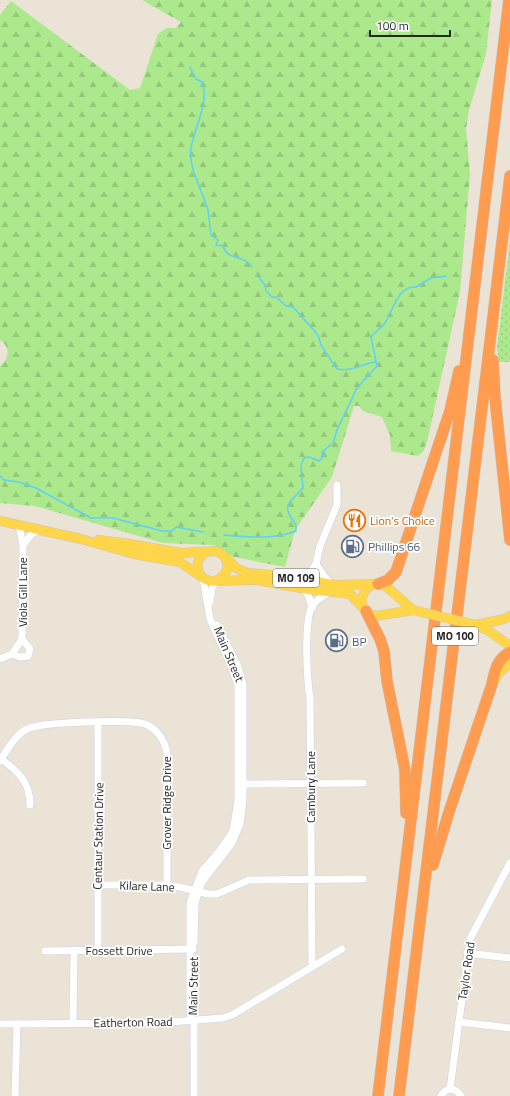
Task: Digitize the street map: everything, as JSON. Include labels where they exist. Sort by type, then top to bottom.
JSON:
[{"type":"highway","name":"MO 100","points":[[378,1096],[509,0]]},
{"type":"highway","name":"MO 100","points":[[399,1096],[510,176]]},
{"type":"highway","points":[[492,324],[495,398],[510,540]]},
{"type":"highway","points":[[376,584],[388,580],[396,572],[450,411],[465,348],[470,334]]},
{"type":"highway","points":[[365,609],[380,639],[384,651],[387,681],[405,770],[408,849]]},
{"type":"highway","points":[[423,898],[448,812],[498,663],[510,652]]},
{"type":"main road","name":"MO 109","points":[[0,521],[81,538],[134,554],[180,562],[210,581],[257,580],[304,588],[330,588],[376,584],[386,586],[413,610]]},
{"type":"main road","name":"MO 109","points":[[81,538],[130,544],[170,552],[216,551],[241,571],[296,578],[350,594],[373,616],[413,610],[476,625],[501,639],[510,646]]},
{"type":"main road","points":[[202,577],[198,569],[198,562],[206,552]]},
{"type":"main road","points":[[217,580],[224,576],[227,569],[224,557]]},
{"type":"main road","points":[[365,609],[362,599],[363,594],[366,589],[376,584]]},
{"type":"main road","points":[[381,616],[389,612],[393,605],[394,597],[390,590]]},
{"type":"main road","name":"MO 109","points":[[476,625],[507,617]]},
{"type":"main road","points":[[501,639],[499,629],[507,617]]},
{"type":"main road","points":[[492,684],[499,672],[510,663]]},
{"type":"street","points":[[296,578],[309,574],[316,564],[320,546],[337,505],[337,485]]},
{"type":"street","name":"Viola Gill Lane","points":[[0,658],[12,654],[22,639],[23,545],[19,525]]},
{"type":"street","name":"Viola Gill Lane","points":[[23,545],[31,534],[39,529]]},
{"type":"street","points":[[312,608],[318,599],[330,588],[316,564]]},
{"type":"street","name":"Main Street","points":[[194,1096],[194,1013],[191,949],[197,890],[202,871],[221,849],[233,831],[237,813],[238,795],[238,686],[232,667],[210,619],[202,577]]},
{"type":"street","name":"Main Street","points":[[197,890],[208,871],[225,853],[237,834],[242,815],[244,689],[239,669],[220,633],[211,609],[211,595],[217,580]]},
{"type":"street","points":[[304,588],[309,597],[312,608]]},
{"type":"street","name":"Cambury Lane","points":[[312,608],[308,628],[312,967]]},
{"type":"street","name":"Viola Gill Lane","points":[[12,654],[20,657],[28,656],[30,649],[22,639]]},
{"type":"street","name":"Grover Ridge Drive","points":[[1,760],[16,738],[33,726],[129,721],[145,724],[158,734],[165,746],[167,757],[167,885]]},
{"type":"street","name":"Centaur Station Drive","points":[[98,722],[98,950]]},
{"type":"street","points":[[1,760],[24,778],[29,791],[30,805]]},
{"type":"street","points":[[243,784],[363,783]]},
{"type":"street","name":"Taylor Road","points":[[450,1089],[467,953],[472,934],[510,863]]},
{"type":"street","name":"Kilare Lane","points":[[99,885],[167,885],[197,890],[208,894],[217,894],[249,880],[363,879]]},
{"type":"street","name":"Fossett Drive","points":[[45,951],[191,949]]},
{"type":"street","name":"Eatherton Road","points":[[0,1024],[211,1020],[232,1015],[342,949]]},
{"type":"street","points":[[73,1023],[74,950]]},
{"type":"street","points":[[467,953],[510,958]]},
{"type":"street","points":[[459,1022],[510,1028]]},
{"type":"street","points":[[15,1096],[17,1024]]},
{"type":"street","points":[[441,1096],[445,1091],[450,1089],[456,1090],[461,1096]]},
{"type":"green space","points":[[142,0],[492,0],[486,54],[469,110],[466,129],[470,174],[460,292],[427,442],[423,452],[418,456],[391,451],[390,435],[382,417],[363,411],[359,406],[354,406],[332,477],[295,530],[285,567],[234,557],[213,545],[163,543],[35,506],[0,503],[0,366],[7,357],[8,353],[6,346],[0,340],[0,15],[11,1],[130,90],[140,88],[158,34],[166,28],[176,28],[181,22]]},
{"type":"green space","points":[[510,240],[510,362],[499,362],[497,347]]},
{"type":"waterway","points":[[190,67],[196,79],[202,82],[204,90],[203,106],[191,148],[191,156],[194,172],[208,210],[211,233],[212,236],[218,240],[216,245],[223,246],[228,254],[246,261],[252,267]]},
{"type":"waterway","points":[[257,275],[265,285],[266,291],[272,297],[276,297],[286,306],[293,307],[318,335],[321,345],[337,369],[352,369],[375,362]]},
{"type":"waterway","points":[[224,535],[269,537],[296,531],[296,525],[288,513],[287,508],[290,501],[303,488],[301,469],[302,461],[304,458],[309,457],[319,461],[323,457],[322,452],[333,443],[337,430],[357,388],[377,366],[371,337],[385,323],[400,294],[410,287],[416,287],[431,278],[446,276]]},
{"type":"waterway","points":[[0,476],[4,480],[19,482],[36,488],[91,518],[113,518],[162,531],[172,531],[176,527],[203,532]]},
{"type":"place","name":"Lion's Choice","points":[[354,520]]},
{"type":"place","name":"Phillips 66","points":[[352,546]]},
{"type":"place","name":"BP","points":[[337,641]]}]
